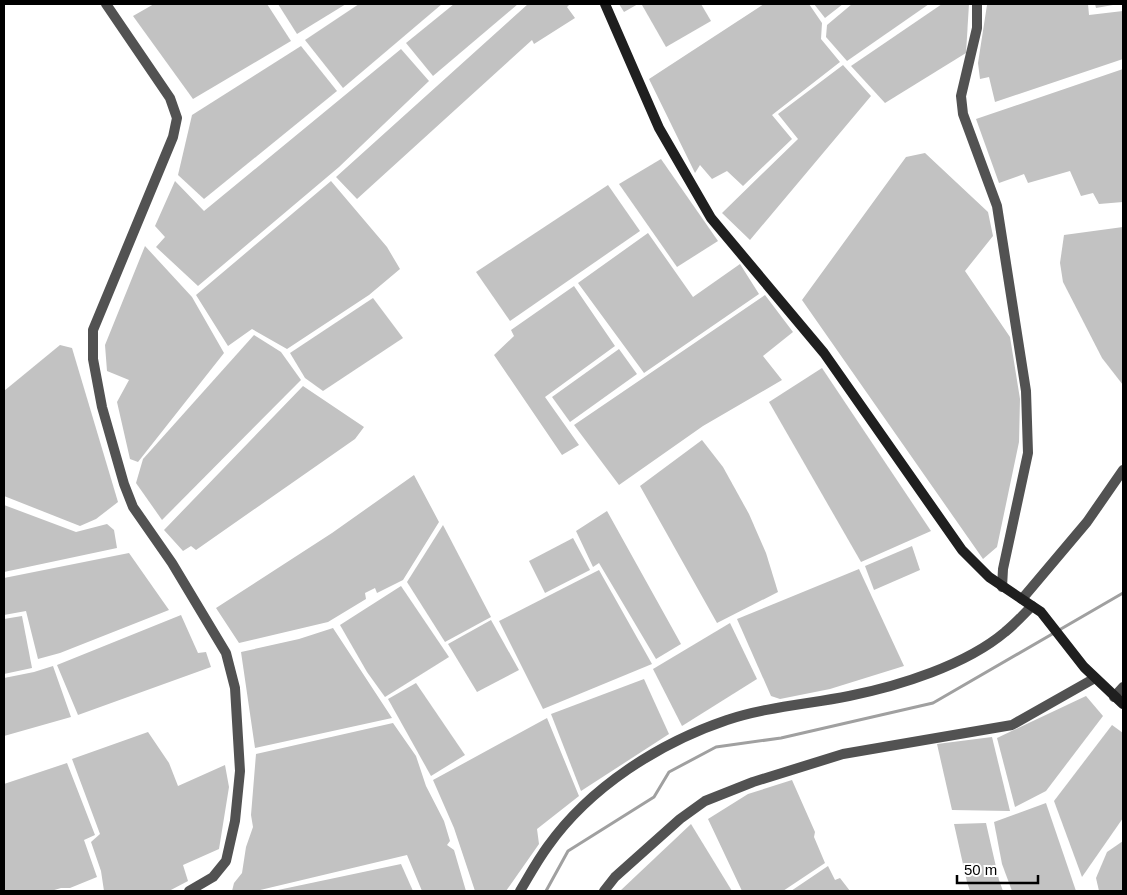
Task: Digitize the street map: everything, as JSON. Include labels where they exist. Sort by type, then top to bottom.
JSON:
[{"type":"street","points":[[106,4],[170,98],[177,118],[174,137],[93,330],[95,369],[109,433],[133,507],[172,563],[226,653],[236,688],[240,771],[235,821],[226,861],[213,877],[189,891]]},
{"type":"street","points":[[605,4],[659,128],[711,218],[824,353],[962,550],[988,577],[1037,609],[1084,667],[1123,704]]},
{"type":"street","points":[[977,4],[977,28],[961,96],[963,114],[997,206],[1026,390],[1028,453],[1003,569],[1002,587]]},
{"type":"street","points":[[1022,599],[1087,522],[1123,470]]},
{"type":"street","points":[[520,891],[548,846],[574,814],[604,787],[656,752],[686,736],[728,719],[851,696],[914,678],[964,658],[1004,633],[1037,609]]},
{"type":"street","points":[[604,891],[615,878],[705,800],[771,776],[843,754],[1012,725],[1095,678]]},
{"type":"street","points":[[1114,697],[1123,687]]},
{"type":"building","points":[[154,4],[267,4],[291,41],[193,99],[133,16]]},
{"type":"building","points":[[278,4],[346,4],[297,34]]},
{"type":"building","points":[[359,4],[442,4],[343,88],[305,40]]},
{"type":"building","points":[[454,4],[518,4],[433,76],[406,43]]},
{"type":"building","points":[[528,4],[570,4],[567,7],[575,18],[534,44],[532,40],[357,199],[336,177]]},
{"type":"building","points":[[619,4],[638,4],[624,12]]},
{"type":"building","points":[[701,4],[711,21],[666,47],[642,5]]},
{"type":"building","points":[[764,4],[809,4],[822,23],[821,39],[840,62],[772,115],[792,139],[743,186],[727,171],[712,179],[700,165],[695,173],[649,79]]},
{"type":"building","points":[[814,4],[843,4],[825,18]]},
{"type":"building","points":[[852,4],[929,4],[847,61],[826,37],[827,25]]},
{"type":"building","points":[[942,4],[969,4],[966,53],[885,103],[851,66]]},
{"type":"building","points":[[1088,4],[1089,15],[1123,11],[1123,59],[995,102],[989,77],[980,79],[978,63],[987,5]]},
{"type":"building","points":[[1095,4],[1112,4],[1113,5],[1096,8]]},
{"type":"building","points":[[301,46],[337,91],[204,199],[178,175],[192,115]]},
{"type":"building","points":[[401,49],[429,81],[339,167],[198,286],[156,247],[165,237],[155,226],[175,181],[204,211]]},
{"type":"building","points":[[843,65],[871,96],[750,240],[722,213],[798,139],[778,114]]},
{"type":"building","points":[[1123,69],[1123,202],[1099,204],[1093,193],[1081,196],[1070,171],[1028,183],[1024,174],[999,183],[976,119]]},
{"type":"building","points":[[925,153],[988,212],[993,236],[965,271],[1010,337],[1020,399],[1019,442],[997,547],[983,559],[802,300],[906,157]]},
{"type":"building","points":[[661,159],[718,241],[677,267],[619,184]]},
{"type":"building","points":[[331,181],[387,247],[400,269],[369,295],[287,349],[252,329],[228,346],[196,295]]},
{"type":"building","points":[[608,185],[640,231],[510,321],[476,272]]},
{"type":"building","points":[[1123,227],[1123,385],[1102,358],[1063,282],[1060,263],[1064,235]]},
{"type":"building","points":[[648,233],[693,297],[740,264],[759,294],[644,373],[578,283]]},
{"type":"building","points":[[145,246],[192,297],[224,353],[138,462],[130,459],[117,402],[129,380],[107,371],[105,345]]},
{"type":"building","points":[[574,286],[615,346],[545,397],[579,445],[562,455],[494,355],[514,336],[511,330]]},
{"type":"building","points":[[765,295],[793,332],[763,356],[782,380],[703,426],[619,485],[574,425]]},
{"type":"building","points":[[373,298],[403,338],[323,391],[305,378],[290,353]]},
{"type":"building","points":[[254,335],[281,352],[301,380],[162,520],[136,483],[143,459]]},
{"type":"building","points":[[60,345],[72,348],[118,502],[96,519],[80,526],[4,496],[4,391]]},
{"type":"building","points":[[619,349],[637,374],[570,422],[552,397]]},
{"type":"building","points":[[822,368],[931,531],[861,562],[769,402]]},
{"type":"building","points":[[303,386],[364,427],[355,439],[196,550],[191,546],[183,551],[164,530]]},
{"type":"building","points":[[702,440],[723,467],[749,514],[766,553],[778,592],[717,623],[640,486]]},
{"type":"building","points":[[414,475],[439,522],[403,580],[377,593],[375,588],[365,593],[366,599],[328,622],[239,643],[216,608],[332,533]]},
{"type":"building","points":[[4,505],[76,532],[107,524],[114,530],[117,548],[4,572]]},
{"type":"building","points":[[607,511],[681,644],[656,659],[599,563],[593,567],[576,531]]},
{"type":"building","points":[[443,525],[491,617],[445,642],[407,582]]},
{"type":"building","points":[[573,538],[590,570],[545,593],[529,561]]},
{"type":"building","points":[[912,546],[920,570],[874,590],[865,566]]},
{"type":"building","points":[[129,553],[169,610],[60,653],[38,659],[26,611],[4,615],[4,578]]},
{"type":"building","points":[[859,569],[904,666],[830,689],[780,699],[771,696],[737,619]]},
{"type":"building","points":[[599,570],[652,664],[543,709],[499,621]]},
{"type":"building","points":[[401,586],[449,657],[385,697],[367,672],[340,625]]},
{"type":"building","points":[[181,615],[198,653],[206,652],[211,667],[78,715],[57,665]]},
{"type":"building","points":[[22,616],[32,668],[4,674],[4,619]]},
{"type":"building","points":[[491,620],[519,670],[477,692],[448,644]]},
{"type":"building","points":[[730,623],[757,679],[682,726],[653,669]]},
{"type":"building","points":[[333,628],[392,718],[255,748],[241,652],[299,639]]},
{"type":"building","points":[[53,666],[71,717],[4,736],[4,678]]},
{"type":"building","points":[[644,679],[669,734],[581,791],[551,714]]},
{"type":"building","points":[[416,683],[465,755],[431,776],[388,699]]},
{"type":"building","points":[[1086,696],[1103,716],[1046,791],[1015,807],[997,738]]},
{"type":"building","points":[[547,718],[579,796],[537,829],[539,844],[506,891],[475,891],[454,828],[433,780]]},
{"type":"building","points":[[393,723],[416,756],[426,786],[444,821],[450,841],[447,845],[454,850],[466,891],[422,891],[407,855],[256,891],[232,891],[234,883],[242,873],[246,847],[253,827],[251,815],[256,754]]},
{"type":"building","points":[[1112,725],[1123,733],[1123,818],[1082,877],[1054,801]]},
{"type":"building","points":[[148,732],[169,763],[178,786],[225,765],[229,787],[219,849],[183,865],[188,881],[169,891],[104,891],[101,871],[91,842],[100,834],[72,759]]},
{"type":"building","points":[[992,737],[1010,811],[952,810],[937,744]]},
{"type":"building","points":[[67,763],[95,835],[84,840],[97,877],[70,888],[51,891],[4,891],[4,784]]},
{"type":"building","points":[[792,780],[815,832],[814,837],[825,863],[783,891],[742,891],[708,819],[748,794]]},
{"type":"building","points":[[1046,803],[1076,891],[1012,891],[1002,864],[994,822]]},
{"type":"building","points":[[986,823],[1003,891],[970,891],[967,882],[954,824]]},
{"type":"building","points":[[691,824],[732,891],[620,891]]},
{"type":"building","points":[[1123,841],[1123,891],[1099,891],[1096,878],[1107,852]]},
{"type":"building","points":[[401,864],[413,891],[278,891],[278,890]]},
{"type":"building","points":[[828,866],[835,880],[840,878],[850,891],[791,891]]},
{"type":"waterway","points":[[546,891],[568,851],[654,797],[669,772],[716,747],[781,738],[933,703],[1123,593]]}]
